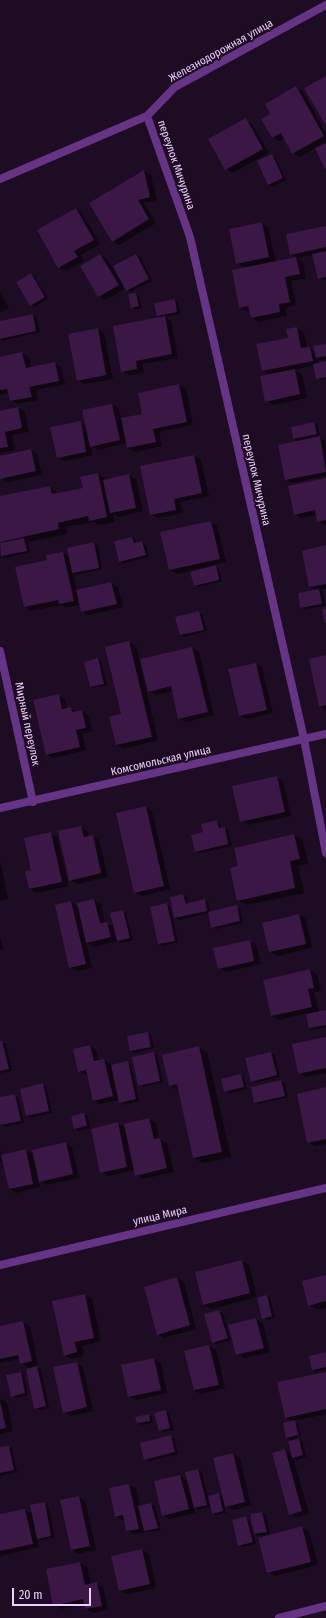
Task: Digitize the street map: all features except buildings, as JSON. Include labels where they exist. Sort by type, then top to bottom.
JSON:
[{"type":"street","name":"Железнодорожная улица","points":[[0,179],[147,116],[175,87],[326,6]]},
{"type":"street","name":"переулок Мичурина","points":[[147,116],[190,237],[304,739],[326,853]]},
{"type":"street","name":"Мирный переулок","points":[[0,651],[32,802]]},
{"type":"street","name":"Комсомольская улица","points":[[0,808],[32,802],[326,734]]},
{"type":"street","name":"улица Мира","points":[[0,1265],[326,1188]]},
{"type":"street","points":[[279,1618],[326,1606]]}]
